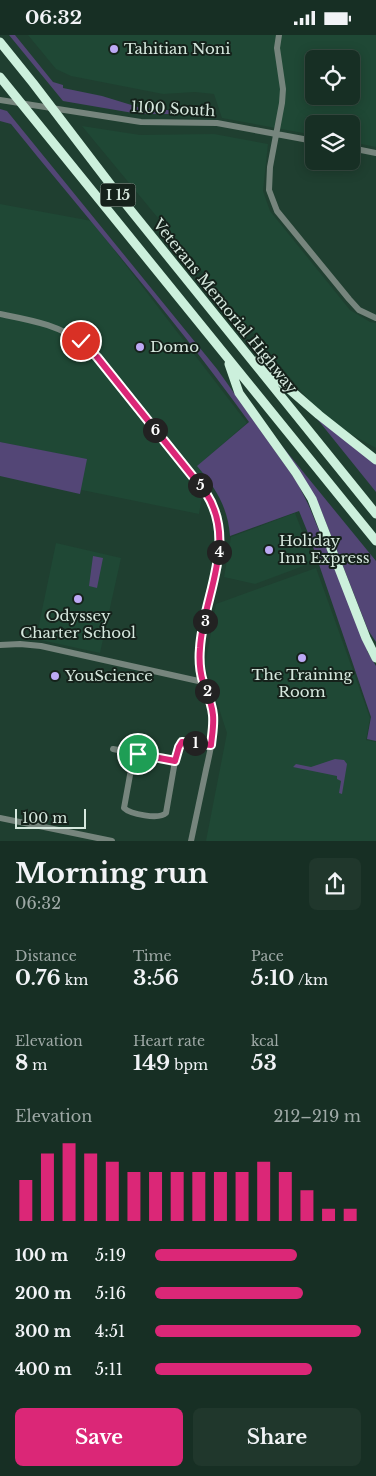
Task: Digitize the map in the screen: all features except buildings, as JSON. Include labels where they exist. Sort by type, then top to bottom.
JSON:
[{"type":"highway","name":"Veterans Memorial Highway","points":[[0,42],[34,83],[120,197],[376,514]]},
{"type":"highway","name":"Veterans Memorial Highway","points":[[0,77],[376,541]]},
{"type":"highway","points":[[240,345],[319,415],[376,460]]},
{"type":"highway","points":[[227,357],[240,393],[312,499],[376,658]]},
{"type":"highway","points":[[363,627],[376,645]]},
{"type":"street","points":[[279,35],[277,48],[284,89],[268,181],[269,190],[277,211],[349,299],[359,310],[376,317]]},
{"type":"street","name":"1100 South","points":[[0,100],[140,122],[217,123],[305,139]]},
{"type":"street","points":[[360,150],[376,153]]},
{"type":"street","points":[[0,314],[57,328],[74,336],[86,345],[209,498],[218,517],[219,554],[200,648],[203,682],[213,715],[211,745],[191,841]]},
{"type":"street","points":[[0,645],[42,646],[203,682]]},
{"type":"street","points":[[134,753],[124,807],[129,811],[159,817],[165,815],[175,761],[182,742],[211,745]]},
{"type":"street","points":[[113,749],[175,761]]},
{"type":"street","points":[[0,818],[112,841]]},
{"type":"shaded area","points":[[9,35],[15,35],[53,82],[63,85],[63,88],[102,96],[138,107],[186,112],[186,114],[139,114],[63,101]]},
{"type":"shaded area","points":[[28,35],[376,35],[376,147],[360,144],[360,115],[305,115],[305,133],[222,118],[214,94],[195,92],[163,94],[71,76],[56,69]]},
{"type":"shaded area","points":[[0,109],[7,111],[217,369],[297,482],[309,506],[367,651],[376,666],[376,741],[367,739],[371,717],[299,511],[230,536],[227,516],[220,498],[197,466],[249,422],[162,309],[11,124],[0,121]]},
{"type":"shaded area","points":[[82,126],[140,135],[214,134],[268,144],[263,191],[270,211],[350,310],[370,322],[376,323],[376,448],[325,420]]},
{"type":"shaded area","points":[[0,204],[92,221],[247,423],[203,461],[203,491],[199,514],[77,489],[83,459],[0,442]]},
{"type":"shaded area","points":[[314,415],[376,464],[376,492]]},
{"type":"shaded area","points":[[0,442],[87,459],[80,494],[0,476]]},
{"type":"shaded area","points":[[282,446],[376,561],[376,642],[368,630],[321,510]]},
{"type":"shaded area","points":[[295,513],[314,562],[255,584],[224,577],[231,537]]},
{"type":"shaded area","name":"Odyssey Charter School","points":[[56,543],[121,558],[100,653],[36,639]]},
{"type":"shaded area","points":[[93,556],[103,558],[97,588],[89,586]]},
{"type":"shaded area","points":[[316,568],[370,718],[366,740],[376,742],[376,841],[206,841],[227,733],[205,666],[216,604]]},
{"type":"shaded area","points":[[335,759],[344,760],[347,764],[342,794],[339,793],[341,781],[337,779],[337,776],[293,767],[296,764],[311,767]]},
{"type":"place","name":"Tahitian Noni","points":[[114,49]]},
{"type":"place","name":"Domo","points":[[140,347]]},
{"type":"place","name":"Holiday Inn Express","points":[[269,550]]},
{"type":"place","name":"Odyssey Charter School","points":[[78,599]]},
{"type":"place","name":"The Training Room","points":[[302,658]]},
{"type":"place","name":"YouScience","points":[[55,676]]},
{"type":"route","points":[[81,341],[97,357],[206,493],[218,517],[220,532],[219,554],[200,648],[203,682],[212,705],[211,745],[182,742],[175,761],[138,754]]}]
